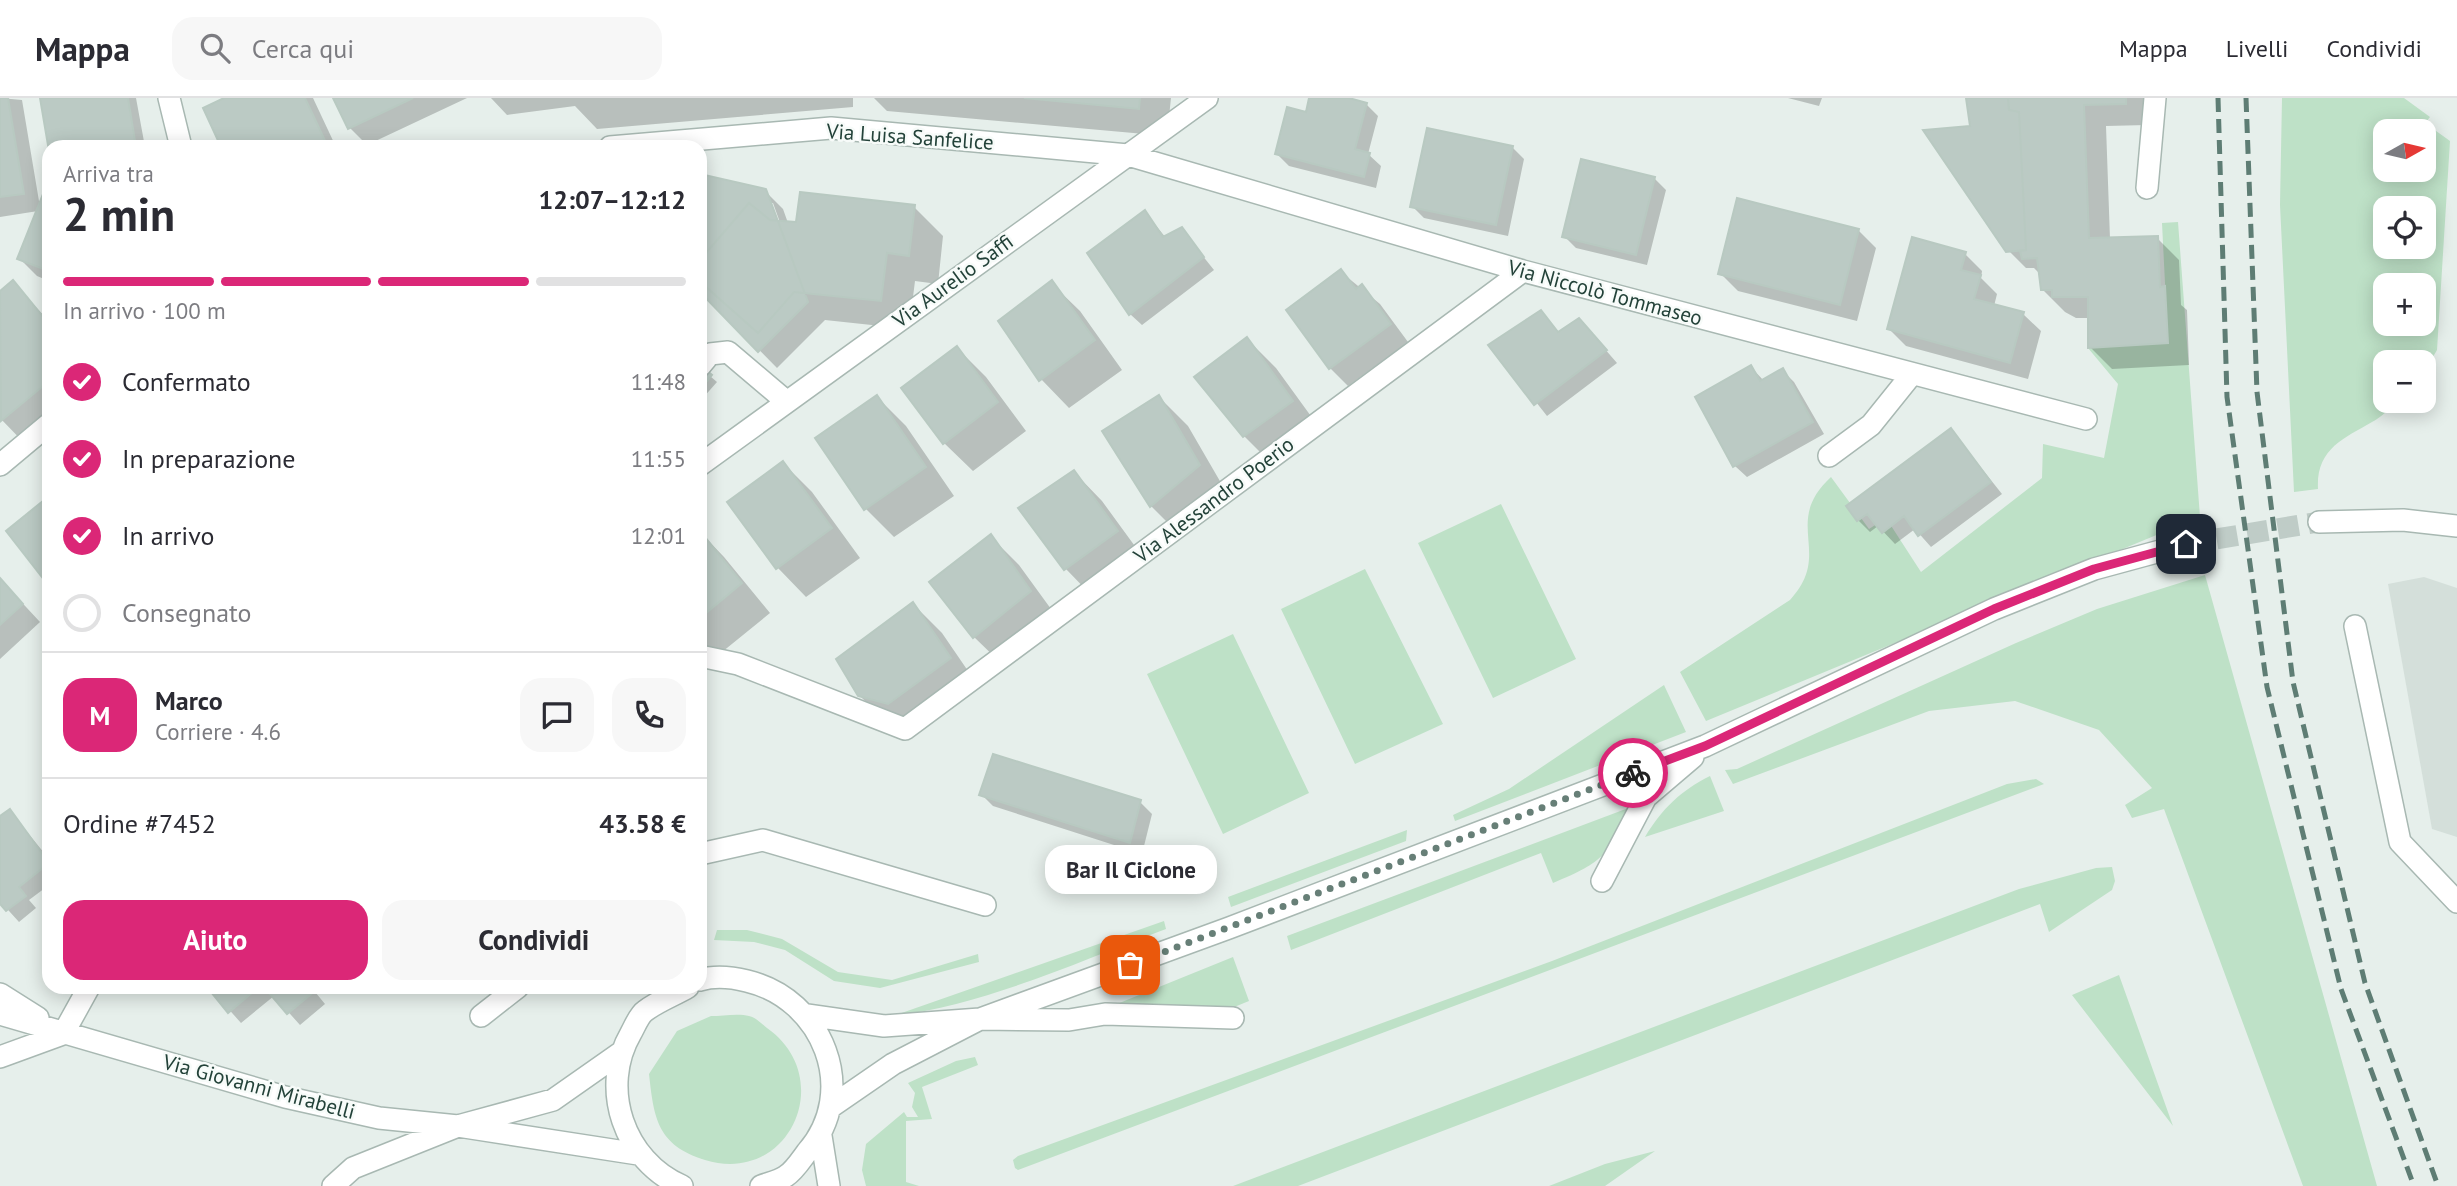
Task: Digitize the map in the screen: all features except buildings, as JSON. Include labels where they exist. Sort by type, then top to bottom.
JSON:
[{"type":"street","points":[[169,98],[179,140]]},
{"type":"street","name":"Via Aurelio Saffi","points":[[707,460],[1207,98]]},
{"type":"street","points":[[2147,188],[2155,98]]},
{"type":"street","name":"Via Luisa Sanfelice","points":[[691,140],[831,128],[1128,155]]},
{"type":"street","name":"Via Niccolò Tommaseo","points":[[1128,155],[1523,271],[2086,419]]},
{"type":"street","name":"Via Alessandro Poerio","points":[[707,657],[738,664],[905,729],[1523,271]]},
{"type":"street","points":[[707,358],[710,354],[728,352],[787,402]]},
{"type":"street","points":[[1829,456],[1871,425],[1912,374]]},
{"type":"street","points":[[0,466],[42,430]]},
{"type":"street","points":[[2319,522],[2403,520],[2457,526]]},
{"type":"street","points":[[832,1106],[893,1064],[981,1019],[1229,928],[1705,746],[1994,609],[2094,569],[2186,544]]},
{"type":"street","points":[[2356,626],[2400,842],[2457,902]]},
{"type":"street","points":[[1602,881],[1646,797],[1705,746]]},
{"type":"street","points":[[707,852],[763,840],[985,905]]},
{"type":"street","name":"Via Giovanni Mirabelli","points":[[707,978],[727,976],[771,987],[807,1015],[830,1057],[832,1106],[821,1136],[787,1175],[761,1186]]},
{"type":"street","points":[[0,994],[63,1034]]},
{"type":"street","points":[[0,1057],[63,1034],[85,994]]},
{"type":"street","points":[[481,1016],[509,994]]},
{"type":"street","name":"Via Giovanni Mirabelli","points":[[458,1126],[553,1100],[620,1053],[643,1012],[673,994]]},
{"type":"street","points":[[0,1014],[63,1034]]},
{"type":"street","points":[[807,1015],[884,1026],[981,1019],[1069,1020],[1105,1014],[1233,1018]]},
{"type":"street","name":"Via Giovanni Mirabelli","points":[[63,1034],[285,1097],[379,1118],[458,1126],[638,1154]]},
{"type":"street","name":"Via Giovanni Mirabelli","points":[[620,1053],[617,1107],[638,1154],[663,1178],[682,1186]]},
{"type":"street","points":[[333,1186],[353,1168],[458,1126]]},
{"type":"street","points":[[821,1136],[830,1186]]},
{"type":"shaded area","points":[[2424,577],[2457,588],[2457,837],[2432,829],[2388,584]]},
{"type":"green space","points":[[2282,98],[2404,98],[2430,117],[2373,119],[2373,182],[2436,182],[2436,131],[2450,141],[2437,350],[2373,350],[2373,413],[2385,413],[2333,447],[2322,464],[2318,489],[2294,492],[2280,205]]},
{"type":"green space","points":[[2178,222],[2200,517],[1706,721],[1680,672],[1790,600],[1802,583],[1808,567],[1810,509],[1817,494],[1831,477],[1869,529],[1886,518],[1921,572],[2042,478],[2043,444],[2104,458],[2118,384],[2088,348],[2168,343],[2162,223]]},
{"type":"green space","points":[[1501,504],[1576,659],[1493,698],[1418,543]]},
{"type":"green space","points":[[1365,569],[1443,724],[1355,764],[1281,609]]},
{"type":"green space","points":[[2205,575],[2377,1186],[2303,1186],[2164,809],[2132,818],[2125,805],[2152,788],[2099,730],[2015,701],[1929,711],[1733,784],[1725,770],[1737,769],[2097,609]]},
{"type":"green space","points":[[1233,634],[1309,793],[1223,834],[1147,674]]},
{"type":"green space","points":[[1664,685],[1686,732],[1455,821],[1453,815],[1509,789]]},
{"type":"green space","points":[[1710,776],[1724,811],[1645,837],[1673,802]]},
{"type":"green space","points":[[2036,779],[2044,784],[1018,1170],[1015,1168],[1013,1160],[1018,1156],[1552,961],[2007,784]]},
{"type":"green space","points":[[1631,807],[1616,836],[1602,855],[1584,869],[1553,883],[1541,853],[1291,950],[1287,936]]},
{"type":"green space","points":[[1407,830],[1406,841],[1231,907],[1228,897]]},
{"type":"green space","points":[[2112,867],[2115,881],[2112,890],[2049,932],[2040,904],[1298,1186],[1233,1186],[2019,889],[2096,868]]},
{"type":"green space","points":[[1164,921],[1166,929],[998,992],[893,1016]]},
{"type":"green space","points":[[717,930],[747,930],[782,939],[838,972],[892,980],[978,954],[979,962],[880,988],[834,981],[785,950],[754,942],[714,940]]},
{"type":"green space","points":[[1233,957],[1249,1001],[1222,1012],[1112,1006]]},
{"type":"green space","points":[[2119,975],[2173,1126],[2072,995]]},
{"type":"green space","points":[[740,1015],[756,1019],[788,1049],[799,1073],[801,1099],[794,1122],[780,1143],[760,1157],[735,1164],[705,1160],[677,1146],[661,1128],[653,1104],[649,1074],[677,1031],[711,1016]]},
{"type":"green space","points":[[975,1057],[978,1065],[922,1087],[932,1119],[906,1121],[906,1182],[919,1186],[866,1186],[862,1170],[866,1144],[904,1112],[907,1117],[918,1117],[912,1107],[915,1093],[908,1083],[956,1061]]},
{"type":"green space","points":[[1655,1151],[1605,1186],[1549,1186],[1605,1164]]},
{"type":"tunnel","points":[[2186,544],[2319,522]]},
{"type":"railway","points":[[2218,98],[2227,397],[2267,687],[2341,989],[2414,1186]]},
{"type":"railway","points":[[2246,98],[2257,392],[2293,682],[2365,983],[2438,1186]]},
{"type":"way so far","points":[[1130,965],[1633,773]]},
{"type":"place","name":"Bar Il Ciclone","points":[[1130,965]]},
{"type":"route","points":[[1633,773],[1705,746],[1994,609],[2094,569],[2186,544]]}]
